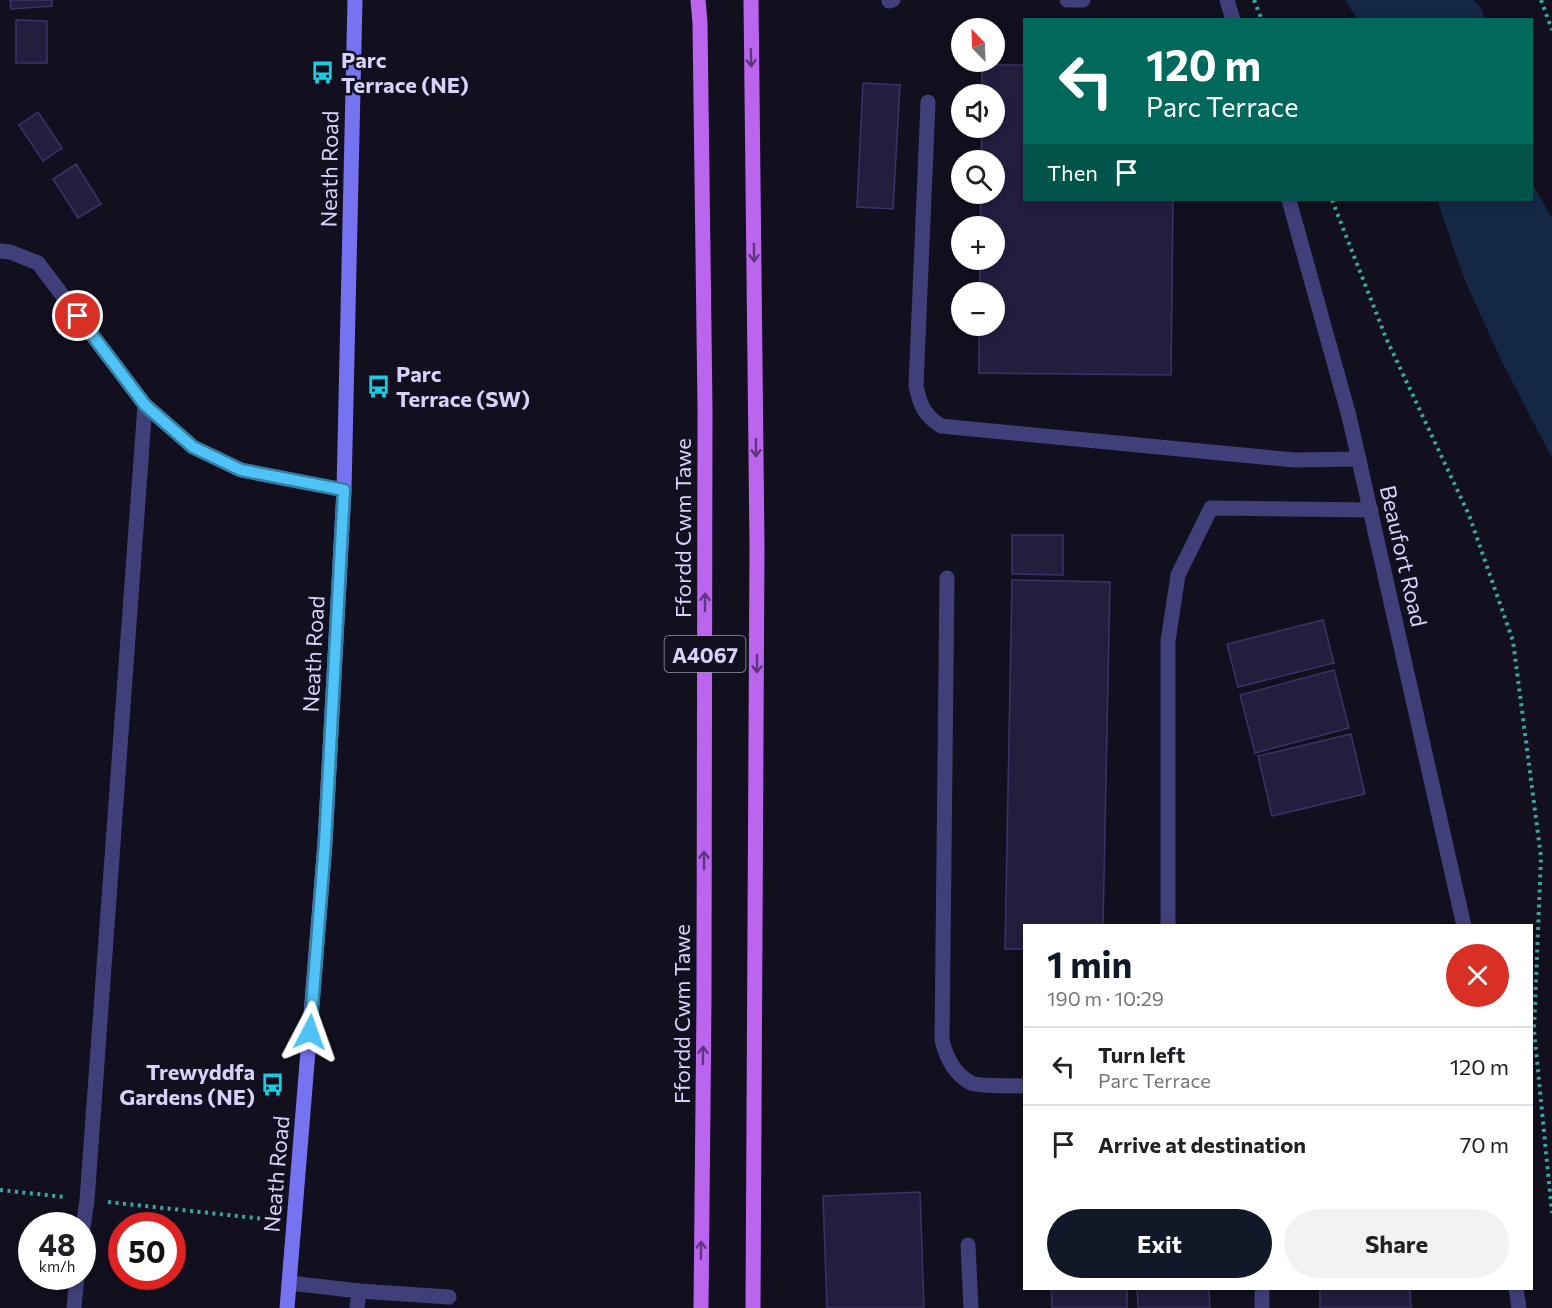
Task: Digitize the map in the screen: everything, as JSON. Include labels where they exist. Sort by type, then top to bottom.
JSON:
[{"type":"main road","name":"Neath Road","points":[[287,1308],[325,843],[344,490],[355,0]]},
{"type":"main road","name":"Ffordd Cwm Tawe","points":[[698,0],[705,408],[701,1308]]},
{"type":"main road","name":"A4067","points":[[751,0],[757,546],[753,1308]]},
{"type":"street","points":[[1067,0],[1083,0]]},
{"type":"street","points":[[1227,0],[1232,18]]},
{"type":"street","points":[[928,102],[916,386],[920,404],[929,419],[941,426],[1294,460],[1359,459]]},
{"type":"street","name":"Beaufort Road","points":[[1289,201],[1349,416],[1464,924]]},
{"type":"street","points":[[0,251],[10,252],[38,263],[145,405],[193,447],[241,470],[344,490]]},
{"type":"street","points":[[85,1212],[145,405]]},
{"type":"street","points":[[1168,924],[1168,641],[1178,576],[1211,508],[1371,510]]},
{"type":"street","points":[[947,578],[942,1040],[945,1056],[956,1071],[972,1084],[1023,1086]]},
{"type":"street","points":[[968,1245],[971,1308]]},
{"type":"street","points":[[290,1283],[360,1291],[449,1297]]},
{"type":"street","points":[[74,1308],[76,1290]]},
{"type":"street","points":[[1262,1290],[1262,1308]]},
{"type":"street","points":[[1516,1290],[1519,1308]]},
{"type":"street","points":[[357,1308],[360,1291]]},
{"type":"path","points":[[1254,0],[1261,18]]},
{"type":"path","points":[[1541,0],[1552,30]]},
{"type":"path","points":[[1332,201],[1386,338],[1469,515],[1513,641],[1541,857],[1534,1030],[1552,1213]]},
{"type":"path","points":[[0,1190],[87,1200]]},
{"type":"path","points":[[128,1204],[295,1222]]},
{"type":"water","points":[[1345,0],[1473,0],[1482,9],[1485,18],[1356,18]]},
{"type":"water","points":[[1533,185],[1552,218],[1552,458],[1501,360],[1464,278],[1437,201],[1533,201]]},
{"type":"building","points":[[10,0],[52,0],[52,6],[11,9]]},
{"type":"building","points":[[16,20],[47,21],[47,63],[16,63]]},
{"type":"building","points":[[1005,65],[1023,65],[1023,201],[1173,201],[1171,375],[979,373],[979,336],[1005,336],[1005,282],[980,282],[980,270],[1005,270],[1005,216],[980,216],[981,204],[1005,204],[1005,150],[981,150],[982,138],[1005,138],[1005,84],[982,84],[982,72],[1005,72]]},
{"type":"building","points":[[863,83],[900,85],[893,209],[857,207]]},
{"type":"building","points":[[38,112],[62,148],[43,161],[19,125]]},
{"type":"building","points":[[76,164],[101,204],[78,218],[53,179]]},
{"type":"building","points":[[1012,535],[1063,535],[1063,575],[1012,574]]},
{"type":"building","points":[[1012,580],[1110,582],[1103,924],[1023,924],[1023,949],[1005,949]]},
{"type":"building","points":[[1323,620],[1334,663],[1238,687],[1227,644]]},
{"type":"building","points":[[1334,670],[1349,728],[1255,753],[1240,695]]},
{"type":"building","points":[[1351,734],[1365,794],[1272,816],[1258,756]]},
{"type":"building","points":[[920,1192],[924,1308],[827,1308],[823,1196]]},
{"type":"building","points":[[1051,1290],[1127,1290],[1127,1308],[1052,1308]]},
{"type":"building","points":[[1137,1290],[1209,1290],[1210,1308],[1138,1308]]},
{"type":"building","points":[[1320,1290],[1410,1290],[1411,1308],[1320,1308]]},
{"type":"place","name":"Parc Terrace (NE)","points":[[323,72]]},
{"type":"place","name":"Parc Terrace (SW)","points":[[378,386]]},
{"type":"place","name":"Trewyddfa Gardens (NE)","points":[[273,1084]]},
{"type":"route","points":[[78,316],[145,405],[193,447],[241,470],[344,490],[325,843],[310,1032]]}]
